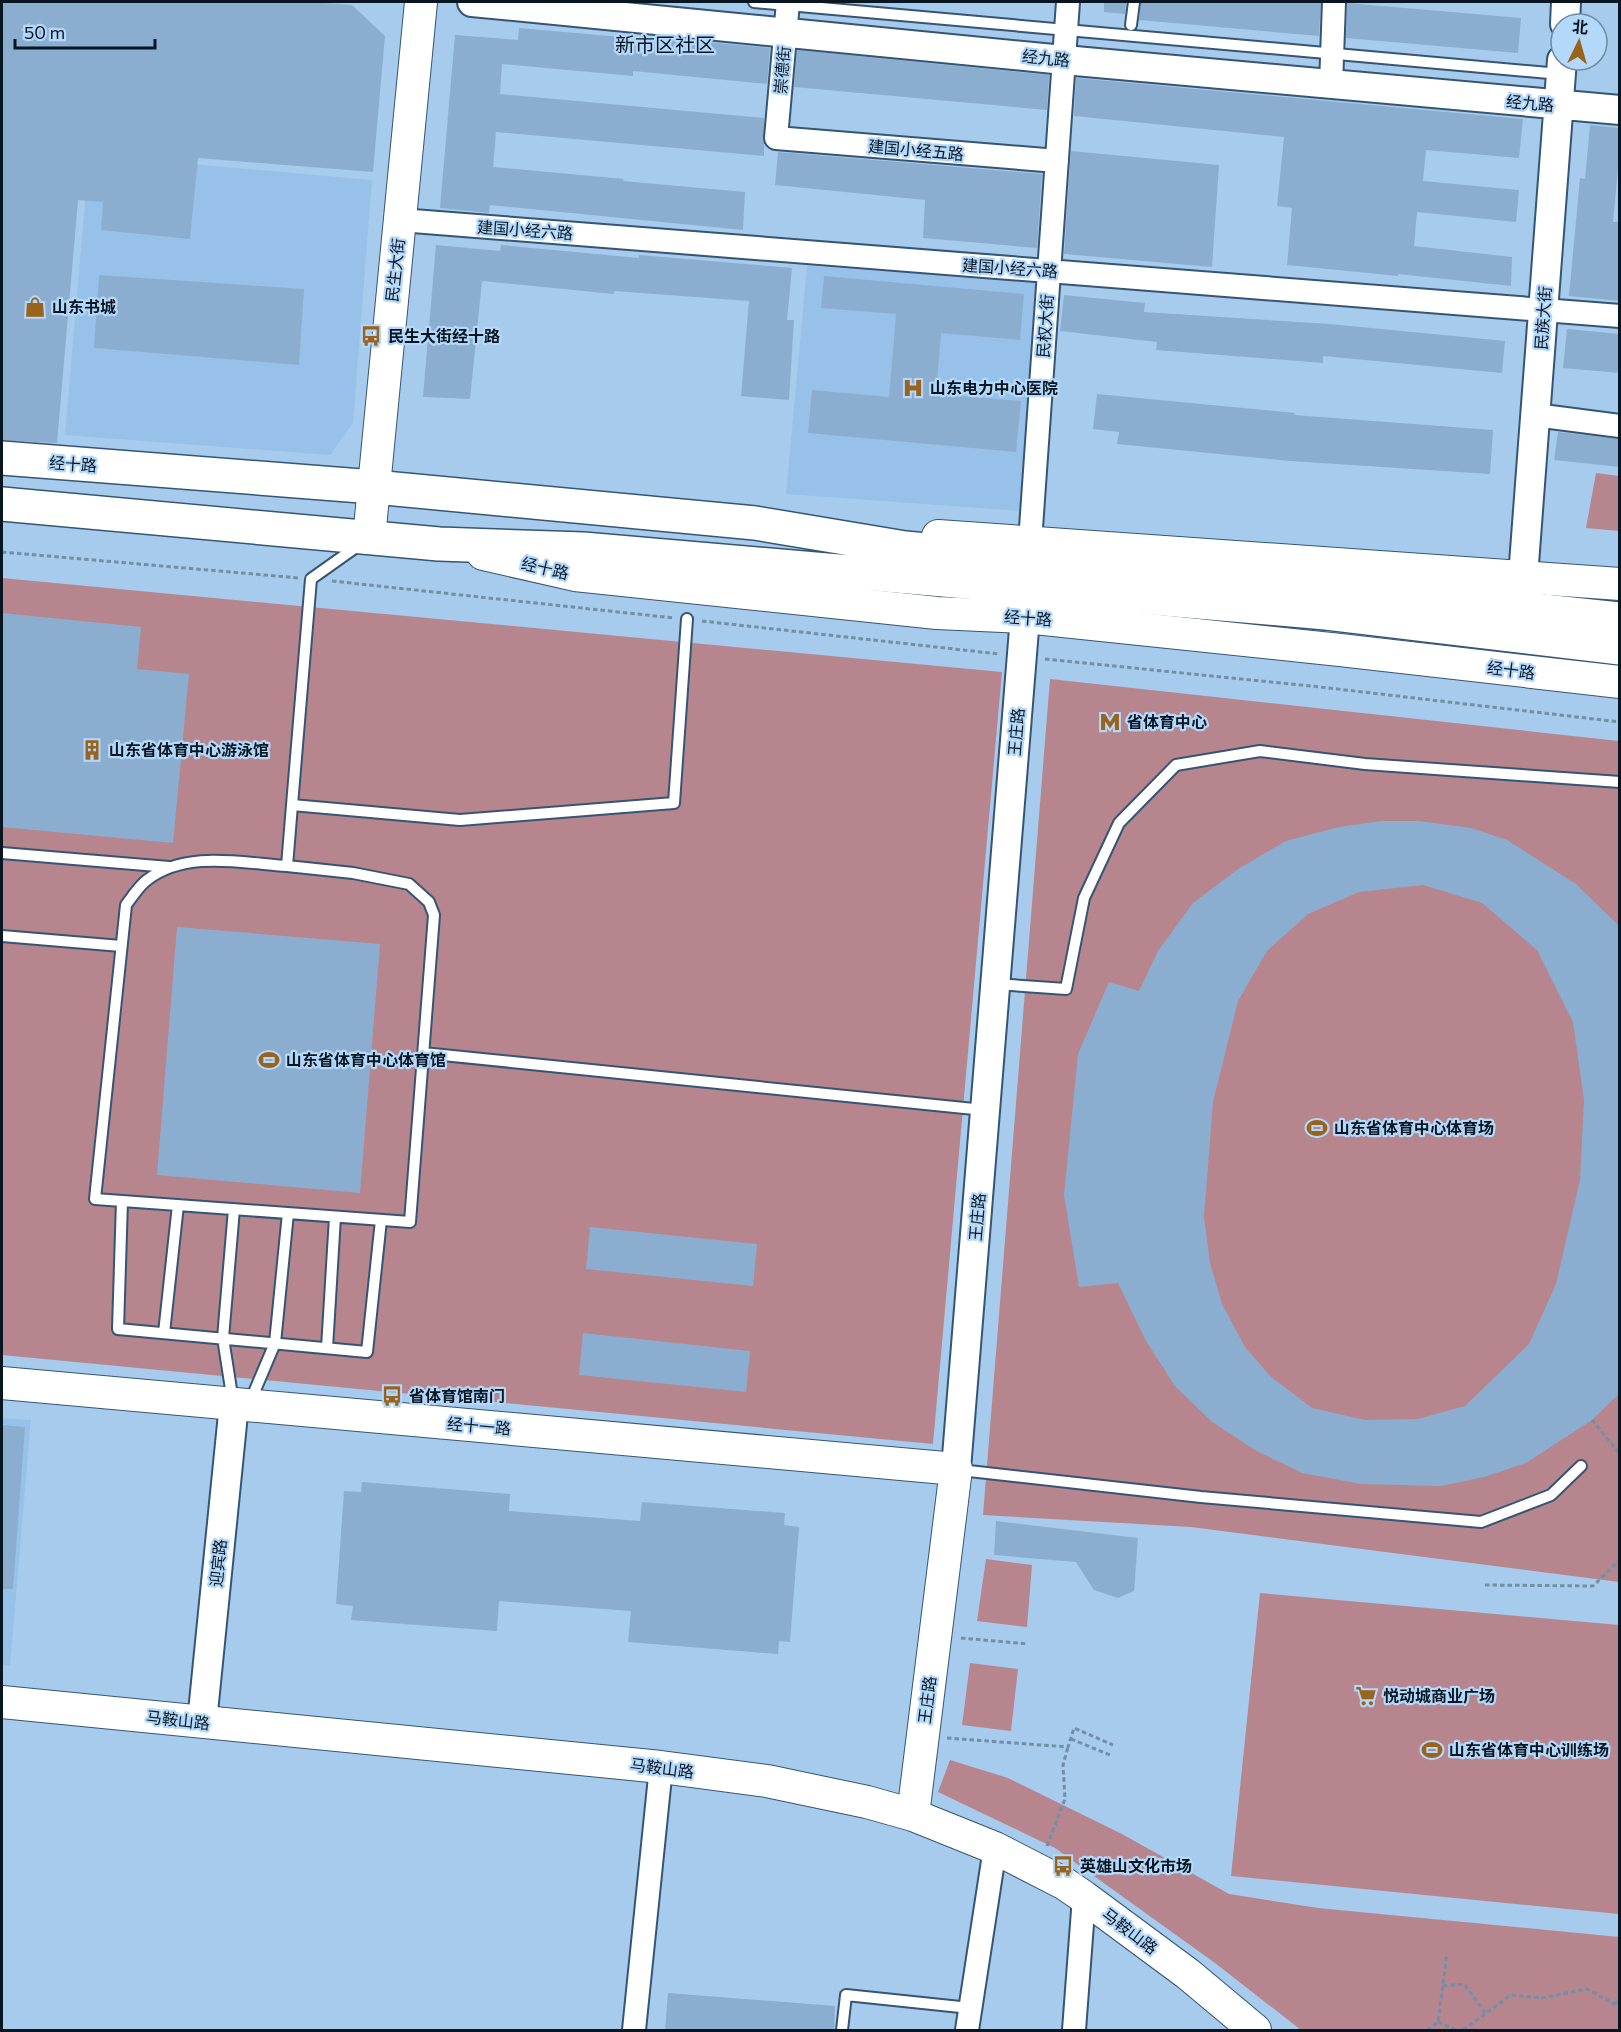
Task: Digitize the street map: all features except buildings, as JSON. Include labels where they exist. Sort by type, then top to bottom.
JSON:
[{"type":"highway","name":"经十路","points":[[2,458],[374,487],[755,523],[905,548],[1276,583],[1620,619]]},
{"type":"highway","name":"经十路","points":[[2,504],[439,544],[583,549],[1326,613],[1620,648]]},
{"type":"main road","name":"民生大街","points":[[369,538],[421,2]]},
{"type":"main road","name":"经十路","points":[[755,523],[1620,584]]},
{"type":"main road","name":"经十路","points":[[439,544],[575,575],[937,613],[1025,617],[1620,682]]},
{"type":"main road","points":[[1577,581],[1601,592],[1620,606]]},
{"type":"main road","points":[[1568,676],[1596,674],[1620,664]]},
{"type":"main road","name":"经十一路","points":[[2,1383],[956,1469]]},
{"type":"main road","name":"王庄路","points":[[913,1815],[956,1469]]},
{"type":"main road","name":"马鞍山路","points":[[2,1702],[661,1767],[767,1781],[867,1802],[913,1815],[995,1848],[1084,1897],[1188,1974],[1255,2031]]},
{"type":"street","name":"经九路","points":[[472,2],[1064,60],[1620,110]]},
{"type":"street","name":"民权大街","points":[[1030,542],[1068,2]]},
{"type":"street","points":[[1331,85],[1335,2]]},
{"type":"street","name":"崇德街","points":[[776,138],[788,3]]},
{"type":"street","name":"民族大街","points":[[1523,577],[1561,72]]},
{"type":"street","name":"建国小经五路","points":[[776,138],[1057,161]]},
{"type":"street","name":"建国小经六路","points":[[400,220],[1620,316]]},
{"type":"street","points":[[1535,415],[1620,426]]},
{"type":"street","name":"王庄路","points":[[956,1469],[1025,617]]},
{"type":"street","name":"迎宾路","points":[[210,1723],[241,1405]]},
{"type":"street","points":[[634,2031],[661,1767]]},
{"type":"street","points":[[969,2019],[995,1848]]},
{"type":"street","points":[[1074,2031],[1084,1897]]},
{"type":"lane","points":[[754,2],[788,3],[1332,53],[1549,66]]},
{"type":"lane","points":[[1131,25],[1134,2]]},
{"type":"lane","points":[[287,866],[311,579],[369,538]]},
{"type":"lane","points":[[292,805],[460,820],[674,803],[687,619]]},
{"type":"lane","points":[[996,984],[1066,989],[1083,898],[1119,823],[1176,765],[1260,751],[1365,764],[1620,782]]},
{"type":"lane","points":[[2,852],[169,867],[202,860],[353,873],[409,884],[429,902],[434,915],[410,1222],[95,1199],[126,905],[146,881],[169,867]]},
{"type":"lane","points":[[2,936],[121,946]]},
{"type":"lane","points":[[423,1053],[986,1110]]},
{"type":"lane","points":[[122,1201],[118,1329],[367,1352],[381,1220]]},
{"type":"lane","points":[[164,1333],[178,1205]]},
{"type":"lane","points":[[234,1209],[223,1338],[241,1405]]},
{"type":"lane","points":[[241,1405],[276,1343],[288,1213]]},
{"type":"lane","points":[[327,1348],[335,1217]]},
{"type":"lane","points":[[956,1469],[1201,1497],[1481,1522],[1551,1495],[1581,1466]]},
{"type":"lane","points":[[842,2031],[846,1995],[969,2019]]},
{"type":"path","points":[[2,552],[311,579],[1022,657],[1320,687],[1620,722]]},
{"type":"path","points":[[1592,1420],[1620,1454]]},
{"type":"path","points":[[1485,1585],[1593,1586],[1620,1560]]},
{"type":"path","points":[[956,1638],[1028,1644]]},
{"type":"path","points":[[1046,1875],[1046,1850],[1065,1799],[1062,1765],[1074,1728],[1113,1745]]},
{"type":"path","points":[[940,1737],[1068,1747]]},
{"type":"path","points":[[1071,1739],[1110,1755]]},
{"type":"path","points":[[1427,2031],[1438,2022],[1447,1953]]},
{"type":"path","points":[[1443,1986],[1464,1984],[1486,2014]]},
{"type":"path","points":[[1463,2031],[1511,1995],[1542,1998],[1587,1989],[1620,2007]]},
{"type":"path","points":[[1615,2004],[1620,2000]]},
{"type":"path","points":[[1438,2022],[1455,2031]]},
{"type":"shaded area","points":[[89,155],[372,180],[353,423],[330,455],[65,435]]},
{"type":"shaded area","name":"山东电力中心医院","points":[[807,266],[1039,282],[1020,511],[786,494]]},
{"type":"shaded area","points":[[1596,473],[1619,476],[1619,531],[1586,528]]},
{"type":"shaded area","points":[[2,578],[1002,672],[933,1444],[2,1355]]},
{"type":"shaded area","name":"山东省体育中心体育场","points":[[1050,679],[1619,741],[1619,1582],[1191,1527],[983,1515]]},
{"type":"shaded area","points":[[2,1418],[31,1420],[10,1666],[2,1665]]},
{"type":"shaded area","points":[[986,1559],[1032,1565],[1027,1627],[977,1621]]},
{"type":"shaded area","name":"山东省体育中心训练场","points":[[1260,1593],[1619,1625],[1619,1914],[1231,1876]]},
{"type":"shaded area","points":[[970,1663],[1018,1669],[1011,1731],[962,1725]]},
{"type":"shaded area","points":[[950,1760],[1008,1778],[1122,1834],[1229,1894],[1318,1908],[1619,1937],[1619,2030],[1301,2030],[1215,1963],[1055,1848],[938,1792]]},
{"type":"place","name":"山东书城","points":[[35,307]]},
{"type":"place","name":"民生大街经十路","points":[[371,336]]},
{"type":"place","name":"山东电力中心医院","points":[[913,388]]},
{"type":"place","name":"省体育中心","points":[[1110,722]]},
{"type":"place","name":"山东省体育中心游泳馆","points":[[92,750]]},
{"type":"place","name":"山东省体育中心体育馆","points":[[269,1060]]},
{"type":"place","name":"山东省体育中心体育场","points":[[1317,1128]]},
{"type":"place","name":"省体育馆南门","points":[[392,1396]]},
{"type":"place","name":"悦动城商业广场","points":[[1366,1696]]},
{"type":"place","name":"山东省体育中心训练场","points":[[1432,1750]]},
{"type":"place","name":"英雄山文化市场","points":[[1063,1866]]},
{"type":"district","name":"新市区社区","points":[[665,45]]}]
